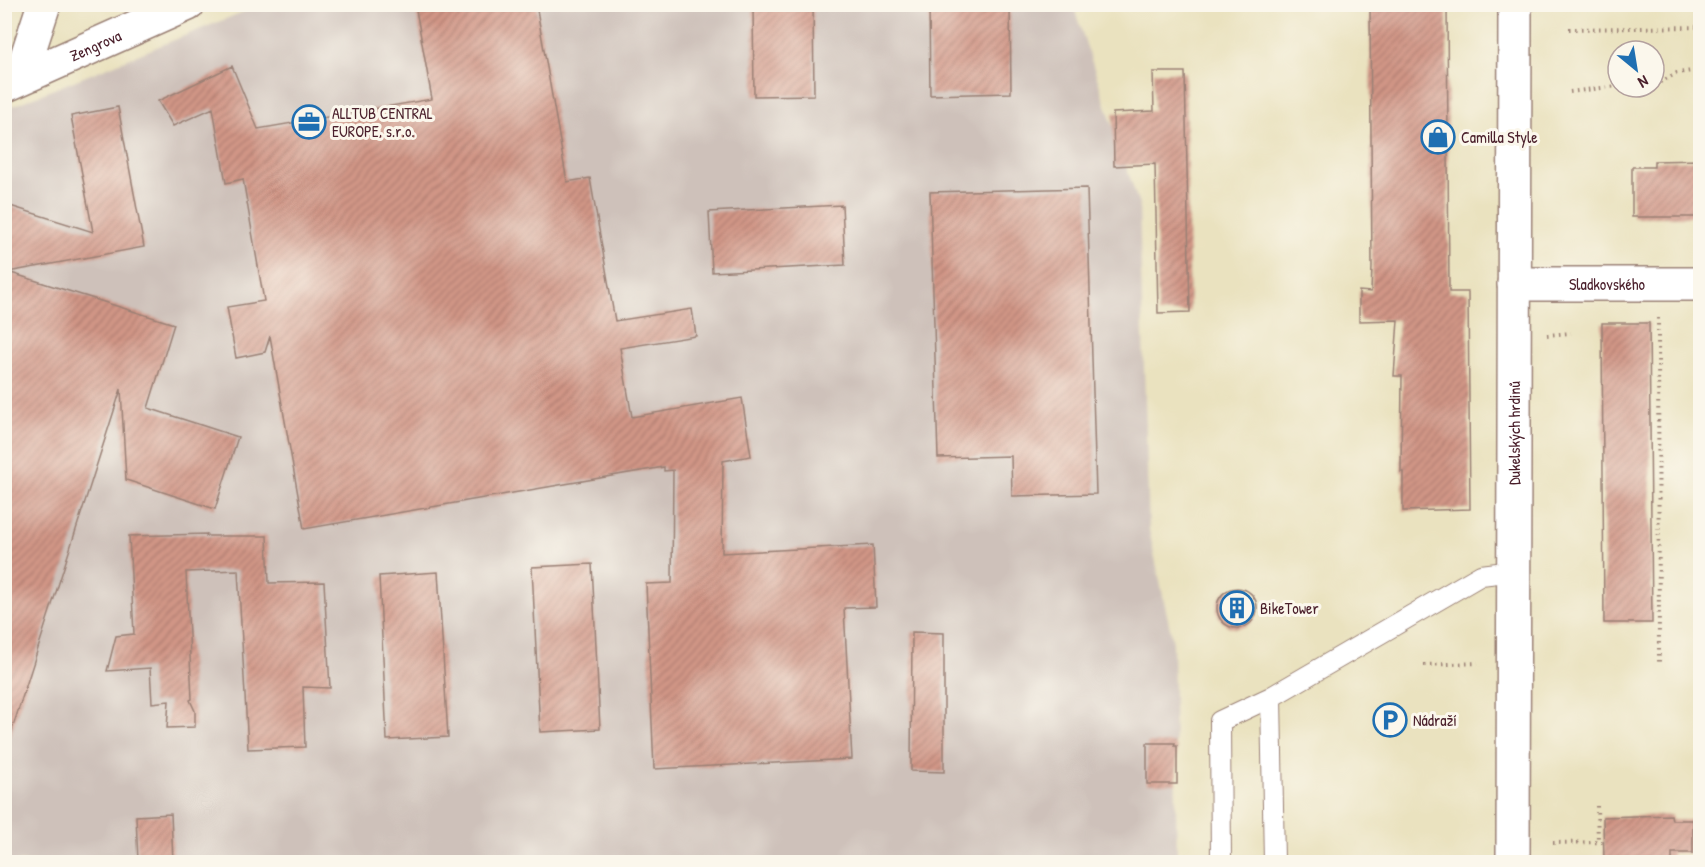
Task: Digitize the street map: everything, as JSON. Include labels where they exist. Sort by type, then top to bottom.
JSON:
[{"type":"street","points":[[12,82],[45,4]]},
{"type":"street","name":"Zengrova","points":[[12,82],[142,16],[188,4]]},
{"type":"street","name":"Dukelských hrdinů","points":[[1513,862],[1515,4]]},
{"type":"street","name":"Sladkovského","points":[[1514,284],[1701,284]]},
{"type":"lane","points":[[1221,862],[1220,721],[1271,697],[1481,575],[1514,570]]},
{"type":"lane","points":[[1271,697],[1274,862]]},
{"type":"path","points":[[1569,29],[1701,27]]},
{"type":"path","points":[[1666,79],[1677,73],[1701,70]]},
{"type":"path","points":[[1570,92],[1606,88]]},
{"type":"path","points":[[1658,284],[1659,665]]},
{"type":"path","points":[[1540,335],[1571,333]]},
{"type":"path","points":[[1424,665],[1478,663]]},
{"type":"path","points":[[1597,806],[1598,842]]},
{"type":"path","points":[[1553,843],[1603,842]]},
{"type":"shaded area","points":[[260,5],[1073,5],[1139,205],[1149,530],[1173,643],[1177,862],[5,862],[5,109]]},
{"type":"building","points":[[415,4],[536,4],[567,182],[590,178],[615,321],[692,309],[696,336],[620,348],[632,417],[742,398],[751,456],[723,461],[722,553],[873,545],[876,607],[844,608],[852,759],[654,769],[646,584],[672,583],[673,470],[664,471],[664,467],[304,529],[270,336],[265,352],[236,358],[227,307],[264,301],[243,179],[226,183],[213,108],[173,126],[158,101],[232,66],[258,129],[432,99]]},
{"type":"building","points":[[753,4],[813,4],[814,95],[754,96]]},
{"type":"building","points":[[929,4],[1010,4],[1011,93],[930,95]]},
{"type":"building","points":[[1370,4],[1447,4],[1449,292],[1468,292],[1470,509],[1403,511],[1402,376],[1394,376],[1398,320],[1359,321],[1359,291],[1371,292],[1372,267]]},
{"type":"building","points":[[1153,72],[1185,72],[1190,312],[1158,313],[1155,164],[1114,166],[1113,113],[1154,111]]},
{"type":"building","points":[[118,107],[144,247],[8,272],[174,324],[148,408],[238,437],[215,509],[126,480],[121,389],[10,736],[4,735],[4,204],[93,232],[71,116]]},
{"type":"building","points":[[1701,160],[1701,217],[1632,217],[1632,167],[1654,167],[1654,161]]},
{"type":"building","points":[[1087,188],[1096,494],[1012,496],[1011,456],[938,458],[930,192]]},
{"type":"building","points":[[842,205],[845,265],[712,272],[709,212]]},
{"type":"building","points":[[1602,323],[1649,323],[1652,623],[1604,623]]},
{"type":"building","points":[[207,534],[206,536],[267,536],[269,583],[324,582],[330,688],[303,687],[305,747],[248,749],[238,570],[186,572],[192,699],[190,700],[195,711],[195,727],[167,728],[169,701],[152,703],[150,668],[107,671],[116,636],[134,634],[129,536]]},
{"type":"building","points":[[592,564],[600,729],[540,732],[532,567]]},
{"type":"building","points":[[438,572],[448,737],[387,740],[379,576]]},
{"type":"building","name":"BikeTower","points":[[1237,588],[1245,589],[1251,594],[1256,600],[1256,616],[1251,622],[1245,627],[1237,628],[1229,627],[1223,622],[1218,616],[1217,608],[1218,600],[1223,594],[1229,589]]},
{"type":"building","points":[[912,632],[944,633],[944,772],[911,771]]},
{"type":"building","points":[[1147,743],[1175,743],[1174,746],[1177,746],[1177,784],[1147,784]]},
{"type":"building","points":[[171,814],[173,862],[138,862],[136,816]]},
{"type":"building","points":[[1671,815],[1672,820],[1693,820],[1693,853],[1672,853],[1672,862],[1604,862],[1603,817]]},
{"type":"place","name":"ALLTUB CENTRAL EUROPE, s.r.o.","points":[[309,122]]},
{"type":"place","name":"Camilla Style","points":[[1438,137]]},
{"type":"place","name":"BikeTower","points":[[1237,608]]},
{"type":"place","name":"Nádraží","points":[[1390,720]]}]
